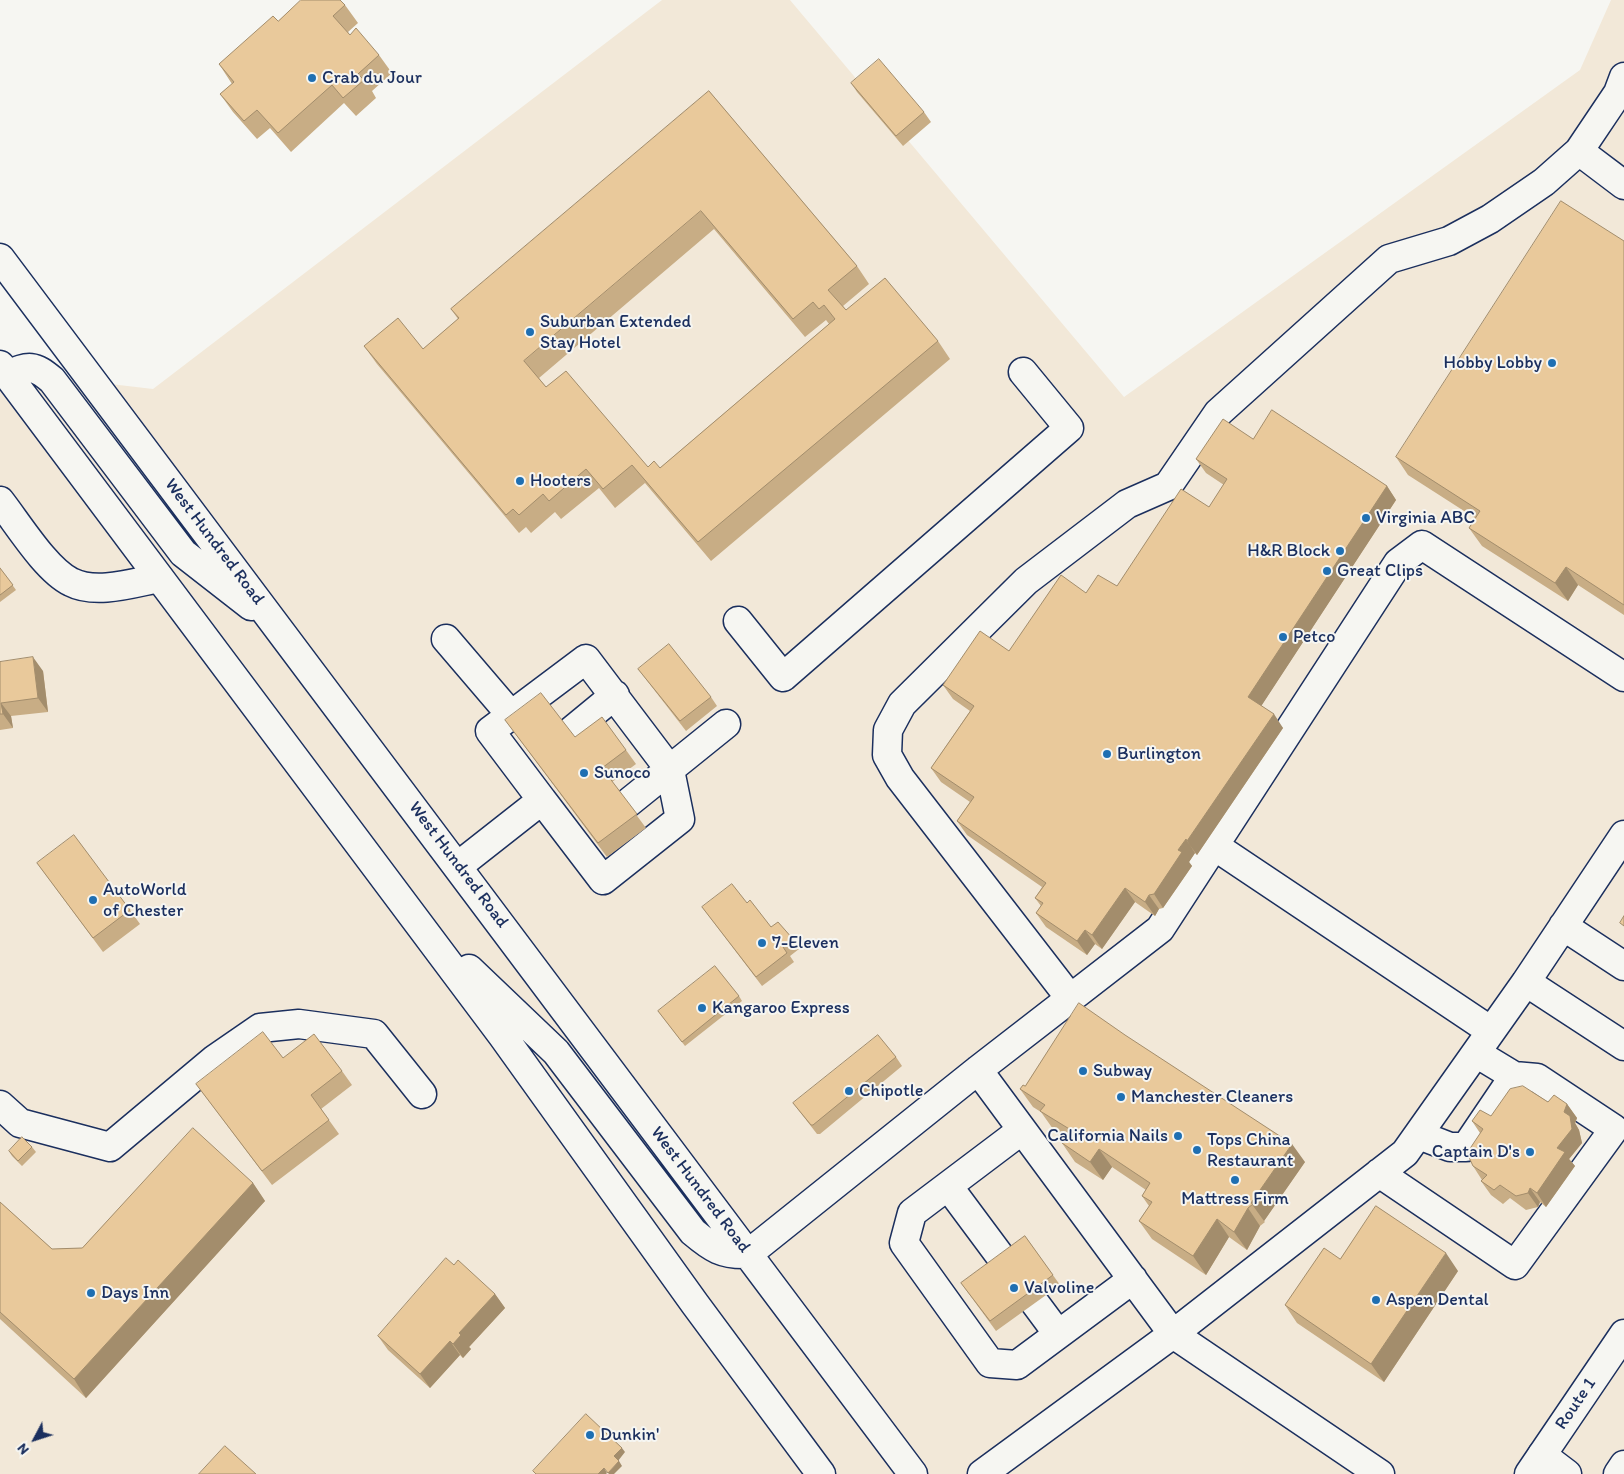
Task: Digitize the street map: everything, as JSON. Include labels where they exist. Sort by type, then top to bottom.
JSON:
[{"type":"main road","points":[[1070,998],[900,778],[887,755],[888,730],[902,704],[1026,581],[1127,504],[1168,486],[1218,413],[1389,259],[1449,241],[1490,219],[1544,182],[1578,151],[1621,85]]},
{"type":"main road","points":[[1578,151],[1624,185]]},
{"type":"main road","name":"West Hundred Road","points":[[0,258],[280,628],[913,1474]]},
{"type":"main road","points":[[280,628],[183,553],[52,380],[38,369],[24,368],[3,373],[417,920],[695,1304],[821,1474]]},
{"type":"main road","points":[[738,621],[783,677],[1069,428],[1023,372]]},
{"type":"main road","points":[[0,501],[54,571],[72,583],[98,587],[126,585],[159,578]]},
{"type":"main road","points":[[417,920],[556,1052],[693,1232],[718,1250],[730,1254],[748,1254],[978,1070],[1160,929],[1398,563],[1422,545],[1624,677]]},
{"type":"main road","points":[[446,639],[511,715]]},
{"type":"main road","points":[[586,659],[615,695],[670,770],[680,819],[603,880],[583,839],[542,800],[527,766],[490,731],[586,659]]},
{"type":"main road","points":[[570,732],[615,695]]},
{"type":"main road","points":[[628,803],[726,724]]},
{"type":"main road","points":[[458,866],[542,800]]},
{"type":"main road","points":[[982,1474],[1173,1334],[1406,1153],[1526,982],[1624,835]]},
{"type":"main road","points":[[1213,845],[1491,1031]]},
{"type":"main road","points":[[1563,926],[1624,966]]},
{"type":"main road","points":[[1526,982],[1624,1046]]},
{"type":"main road","points":[[0,1105],[20,1123],[110,1147],[215,1059],[260,1028],[299,1024],[374,1034],[422,1094]]},
{"type":"main road","points":[[1379,1173],[1515,1265],[1614,1129],[1537,1078],[1514,1076],[1476,1053]]},
{"type":"main road","points":[[978,1070],[1173,1334],[1380,1474]]},
{"type":"main road","points":[[1419,1135],[1450,1147],[1466,1147],[1514,1076]]},
{"type":"main road","points":[[1022,1130],[912,1213],[904,1243],[990,1363],[1017,1364],[1133,1279]]},
{"type":"main road","points":[[948,1186],[1006,1264]]},
{"type":"main road","points":[[1035,1303],[1058,1334]]},
{"type":"main road","name":"Route 1","points":[[1535,1465],[1624,1334]]},
{"type":"main road","points":[[1535,1465],[1567,1474]]},
{"type":"main road","points":[[1618,1474],[1624,1465]]},
{"type":"shaded area","points":[[662,0],[790,0],[1124,397],[1580,70],[1611,0],[1624,0],[1624,1474],[0,1474],[0,371],[153,389]]},
{"type":"building","name":"Crab du Jour","points":[[301,0],[340,0],[345,5],[333,16],[350,35],[356,28],[379,55],[358,74],[364,80],[343,98],[332,85],[278,133],[257,110],[244,121],[220,94],[234,82],[219,64],[273,16],[278,21]]},
{"type":"building","points":[[879,59],[924,112],[896,136],[851,83]]},
{"type":"building","name":"Suburban Extended Stay Hotel","points":[[709,91],[857,266],[828,290],[846,310],[885,278],[938,341],[698,542],[632,465],[603,489],[586,469],[549,501],[543,494],[519,515],[513,509],[506,515],[364,346],[398,318],[423,349],[459,318],[451,309]],"holes":[[[701,211],[793,319],[813,302],[819,309],[824,305],[835,319],[660,468],[654,461],[648,467],[566,371],[546,387],[524,361]]]},
{"type":"building","name":"Hobby Lobby","points":[[1561,201],[1624,241],[1624,605],[1566,567],[1555,583],[1469,528],[1480,511],[1396,457]]},
{"type":"building","points":[[1272,410],[1387,486],[1248,697],[1274,714],[1187,841],[1186,839],[1178,850],[1182,852],[1154,894],[1149,895],[1145,902],[1125,888],[1092,935],[1085,930],[1077,941],[1036,913],[1043,903],[1035,898],[1046,883],[957,821],[974,797],[931,768],[974,706],[943,685],[980,631],[1009,651],[1061,575],[1086,593],[1098,575],[1117,586],[1181,489],[1209,507],[1227,479],[1196,459],[1223,419],[1253,439]]},
{"type":"building","points":[[0,568],[13,585],[0,595]]},
{"type":"building","points":[[669,644],[711,697],[680,721],[638,669]]},
{"type":"building","points":[[33,657],[38,698],[1,703],[3,714],[0,714],[0,662]]},
{"type":"building","name":"Sunoco","points":[[541,693],[575,737],[602,717],[626,750],[602,768],[637,814],[598,843],[505,720]]},
{"type":"building","name":"AutoWorld of Chester","points":[[74,835],[130,910],[93,938],[37,863]]},
{"type":"building","name":"7-Eleven","points":[[732,884],[747,903],[750,900],[771,927],[778,922],[793,939],[783,947],[787,953],[756,977],[702,907]]},
{"type":"building","points":[[1624,916],[1624,926],[1620,923]]},
{"type":"building","name":"Kangaroo Express","points":[[715,966],[739,996],[682,1042],[658,1011]]},
{"type":"building","points":[[1079,1003],[1292,1144],[1251,1203],[1253,1204],[1248,1208],[1234,1232],[1217,1219],[1193,1256],[1139,1221],[1152,1202],[1142,1196],[1150,1183],[1099,1149],[1090,1162],[1062,1143],[1071,1130],[1040,1111],[1045,1105],[1020,1089],[1023,1085],[1025,1086]]},
{"type":"building","points":[[263,1032],[283,1058],[314,1034],[342,1071],[311,1095],[329,1120],[262,1171],[196,1084]]},
{"type":"building","points":[[878,1035],[896,1057],[811,1125],[793,1103]]},
{"type":"building","name":"Captain D's","points":[[1523,1086],[1548,1102],[1554,1095],[1567,1104],[1564,1112],[1570,1116],[1572,1129],[1557,1148],[1565,1152],[1537,1193],[1530,1188],[1528,1193],[1516,1196],[1500,1185],[1494,1190],[1481,1181],[1487,1175],[1473,1166],[1467,1153],[1483,1129],[1472,1121],[1480,1110],[1491,1116],[1510,1089]]},
{"type":"building","name":"Days Inn","points":[[193,1128],[253,1183],[74,1379],[0,1312],[0,1202],[52,1249],[82,1248]]},
{"type":"building","points":[[22,1137],[32,1147],[18,1161],[9,1151]]},
{"type":"building","name":"Aspen Dental","points":[[1376,1206],[1446,1253],[1371,1364],[1285,1305],[1324,1248],[1340,1259]]},
{"type":"building","name":"Valvoline","points":[[1025,1236],[1053,1275],[990,1321],[961,1283]]},
{"type":"building","points":[[446,1258],[454,1265],[458,1260],[495,1294],[459,1333],[461,1335],[453,1344],[450,1341],[420,1374],[378,1336]]},
{"type":"building","name":"Dunkin'","points":[[586,1414],[622,1448],[614,1456],[619,1461],[608,1473],[604,1468],[598,1474],[536,1474],[533,1471]]},
{"type":"building","points":[[225,1446],[256,1474],[199,1474]]},
{"type":"place","name":"Crab du Jour","points":[[312,78]]},
{"type":"place","name":"Suburban Extended Stay Hotel","points":[[530,332]]},
{"type":"place","name":"Hobby Lobby","points":[[1552,363]]},
{"type":"place","name":"Hooters","points":[[520,481]]},
{"type":"place","name":"Virginia ABC","points":[[1366,518]]},
{"type":"place","name":"H&R Block","points":[[1340,551]]},
{"type":"place","name":"Great Clips","points":[[1327,571]]},
{"type":"place","name":"Petco","points":[[1283,637]]},
{"type":"place","name":"Burlington","points":[[1107,754]]},
{"type":"place","name":"Sunoco","points":[[584,773]]},
{"type":"place","name":"AutoWorld of Chester","points":[[93,900]]},
{"type":"place","name":"7-Eleven","points":[[762,943]]},
{"type":"place","name":"Kangaroo Express","points":[[702,1008]]},
{"type":"place","name":"Subway","points":[[1083,1071]]},
{"type":"place","name":"Chipotle","points":[[849,1091]]},
{"type":"place","name":"Manchester Cleaners","points":[[1121,1097]]},
{"type":"place","name":"California Nails","points":[[1178,1136]]},
{"type":"place","name":"Tops China Restaurant","points":[[1197,1150]]},
{"type":"place","name":"Captain D's","points":[[1530,1152]]},
{"type":"place","name":"Mattress Firm","points":[[1235,1180]]},
{"type":"place","name":"Valvoline","points":[[1014,1288]]},
{"type":"place","name":"Days Inn","points":[[91,1293]]},
{"type":"place","name":"Aspen Dental","points":[[1376,1300]]},
{"type":"place","name":"Dunkin'","points":[[590,1435]]}]
